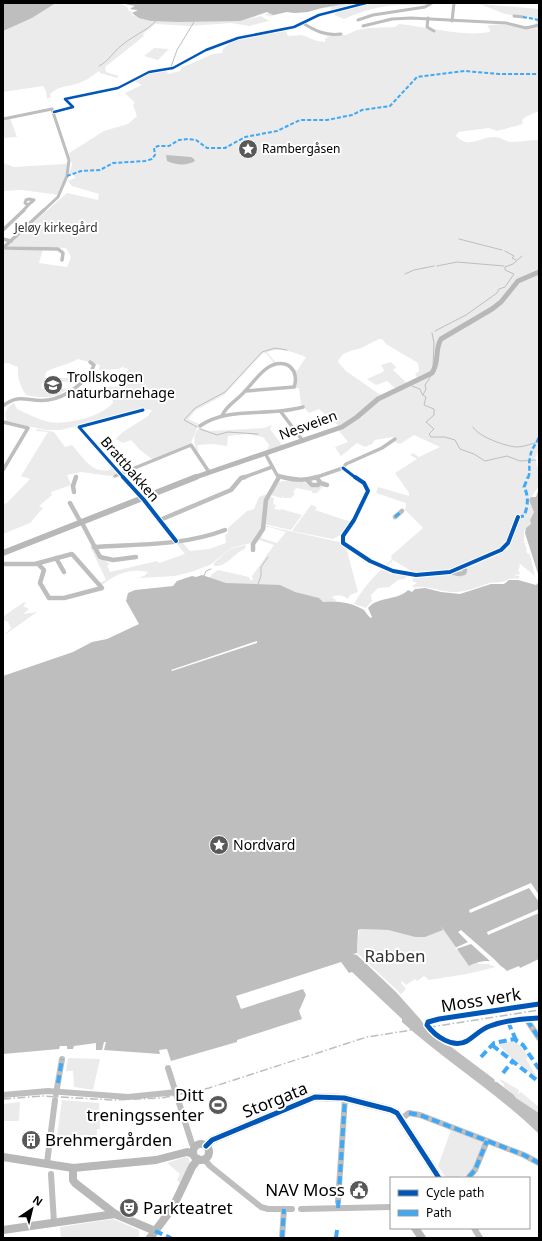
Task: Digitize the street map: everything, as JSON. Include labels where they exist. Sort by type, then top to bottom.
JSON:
[{"type":"main road","name":"Nesveien","points":[[3,553],[81,521],[209,472],[265,455],[342,427],[378,399],[430,374],[437,366],[437,346],[441,339],[492,309],[501,302],[518,281],[539,272]]},
{"type":"main road","name":"Storgata","points":[[73,1168],[144,1162],[187,1152],[198,1155],[200,1144],[209,1143],[315,1097],[323,1096],[345,1098],[391,1110],[399,1116]]},
{"type":"main road","points":[[399,1116],[438,1177]]},
{"type":"main road","points":[[3,1156],[73,1168],[73,1180],[104,1206],[115,1214],[153,1234],[173,1207],[198,1155],[208,1152],[209,1143]]},
{"type":"main road","points":[[3,1230],[115,1214]]},
{"type":"main road","points":[[416,1229],[422,1238]]},
{"type":"street","points":[[54,112],[73,107],[65,100],[66,99],[118,88],[149,72],[172,68],[206,50],[238,38],[293,27],[321,14],[366,3]]},
{"type":"street","points":[[358,20],[373,15],[425,7],[432,3]]},
{"type":"street","points":[[452,21],[454,3]]},
{"type":"street","points":[[514,16],[522,17]]},
{"type":"street","points":[[428,18],[427,26],[430,30],[434,31]]},
{"type":"street","points":[[364,26],[394,19],[428,18],[452,21],[506,23],[526,28],[539,25]]},
{"type":"street","points":[[303,23],[323,34],[341,34]]},
{"type":"street","points":[[3,119],[52,109],[69,160],[67,176],[58,197],[3,248]]},
{"type":"street","points":[[3,230],[28,206]]},
{"type":"street","points":[[3,239],[10,241]]},
{"type":"street","points":[[3,248],[58,249],[63,253],[62,260]]},
{"type":"street","points":[[3,406],[9,400],[18,397],[51,400],[60,396],[77,385],[91,373],[94,365],[90,362]]},
{"type":"street","points":[[222,416],[224,410],[246,391],[268,367],[286,364],[294,370],[296,383],[293,387],[246,391]]},
{"type":"street","points":[[200,426],[209,419],[222,416],[282,412],[303,407]]},
{"type":"street","name":"Brattbakken","points":[[143,410],[79,427],[160,520],[176,541]]},
{"type":"street","points":[[282,412],[303,441]]},
{"type":"street","points":[[3,422],[28,428],[3,470]]},
{"type":"street","points":[[265,455],[279,476],[294,480],[307,480],[317,478],[343,468],[346,464],[389,444],[395,438]]},
{"type":"street","points":[[115,476],[192,445],[209,472]]},
{"type":"street","points":[[160,520],[226,493],[241,478],[272,466]]},
{"type":"street","points":[[343,468],[364,483],[368,491],[354,520],[343,536],[343,543],[345,546],[375,564],[393,571],[416,575],[450,572],[459,574],[464,573],[465,570],[462,567],[501,550],[508,543],[518,517]]},
{"type":"street","points":[[252,550],[253,544],[263,529],[265,504],[279,476]]},
{"type":"street","points":[[74,492],[73,486],[76,477]]},
{"type":"street","points":[[317,478],[320,484]]},
{"type":"street","points":[[307,480],[314,485],[327,485]]},
{"type":"street","points":[[70,503],[100,557],[107,559],[136,557]]},
{"type":"street","points":[[395,517],[402,511]]},
{"type":"street","points":[[94,547],[187,541],[209,536],[225,530]]},
{"type":"street","points":[[3,564],[38,564],[73,554],[102,588],[64,598],[51,599],[45,594],[40,584],[44,571],[38,564]]},
{"type":"street","points":[[56,558],[64,572]]},
{"type":"street","name":"Moss verk","points":[[527,1020],[487,1027],[464,1043],[454,1044],[436,1034],[427,1023],[439,1019],[539,1004]]},
{"type":"street","points":[[539,1018],[527,1020],[539,1038]]},
{"type":"street","points":[[47,1163],[62,1059]]},
{"type":"street","points":[[168,1068],[177,1092],[192,1144],[198,1155],[261,1207],[268,1209],[292,1209]]},
{"type":"street","points":[[3,1095],[128,1097],[177,1092]]},
{"type":"street","points":[[338,1202],[345,1098]]},
{"type":"street","points":[[399,1116],[409,1113],[420,1115],[524,1155],[539,1163]]},
{"type":"street","points":[[469,1177],[475,1170],[486,1141]]},
{"type":"street","points":[[51,1174],[54,1223]]},
{"type":"street","points":[[301,1209],[390,1207]]},
{"type":"street","points":[[282,1238],[284,1209]]},
{"type":"street","points":[[475,1229],[480,1238]]},
{"type":"green space","points":[[57,3],[118,3],[126,6],[129,11],[132,12],[131,14],[137,17],[132,13],[138,10],[132,10],[130,8],[135,6],[120,3],[431,3],[426,6],[399,5],[383,7],[367,10],[344,19],[334,15],[336,12],[331,10],[331,7],[299,13],[286,12],[272,16],[264,15],[269,13],[267,12],[246,20],[261,16],[269,21],[249,26],[231,23],[190,26],[155,24],[143,34],[144,36],[105,67],[106,72],[119,76],[117,78],[100,73],[99,71],[82,82],[56,89],[50,94],[51,97],[46,99],[46,91],[43,86],[3,92],[3,31],[32,18]]},
{"type":"green space","name":"Jeløy kirkegård","points":[[480,4],[539,9],[539,111],[522,120],[523,124],[497,131],[489,128],[458,132],[456,136],[466,142],[490,137],[499,138],[510,142],[539,140],[539,269],[537,270],[539,271],[539,451],[535,458],[538,468],[539,486],[529,500],[534,512],[530,520],[531,524],[524,531],[524,542],[527,549],[526,552],[530,555],[535,576],[519,563],[520,566],[518,571],[520,574],[513,575],[520,576],[518,579],[511,578],[504,582],[490,583],[469,590],[457,592],[423,587],[414,588],[412,586],[417,583],[412,581],[416,574],[393,560],[386,567],[408,575],[404,579],[398,580],[389,587],[378,588],[371,595],[372,601],[366,608],[354,604],[376,574],[392,559],[391,556],[423,528],[405,510],[406,503],[376,493],[378,487],[409,496],[409,493],[395,473],[417,459],[410,455],[413,453],[419,457],[440,447],[414,435],[400,444],[395,442],[397,439],[393,437],[375,440],[372,444],[365,447],[357,443],[341,456],[335,447],[348,442],[339,431],[340,427],[319,409],[309,413],[301,404],[299,388],[290,389],[295,387],[297,384],[294,368],[297,371],[306,357],[292,352],[277,350],[267,352],[276,363],[274,363],[266,353],[263,353],[224,395],[196,410],[188,419],[199,424],[208,419],[197,428],[191,443],[152,459],[140,450],[131,440],[123,443],[116,439],[102,451],[123,432],[148,416],[152,410],[142,409],[61,430],[47,430],[7,422],[5,413],[14,403],[17,409],[49,422],[57,423],[83,419],[100,412],[113,403],[112,397],[105,392],[106,387],[124,386],[122,380],[92,382],[89,380],[94,377],[114,377],[128,371],[128,369],[122,367],[119,369],[99,370],[100,365],[78,359],[46,372],[45,378],[71,378],[72,382],[51,381],[42,383],[41,388],[44,389],[67,389],[63,392],[58,395],[48,397],[26,395],[19,381],[18,367],[8,363],[3,363],[3,250],[43,249],[39,263],[67,267],[71,257],[66,248],[7,246],[67,193],[98,200],[99,194],[72,186],[68,181],[75,178],[74,175],[69,174],[72,165],[69,153],[104,131],[128,124],[137,116],[133,105],[135,103],[125,93],[142,85],[134,81],[151,72],[166,70],[168,74],[180,71],[181,68],[213,54],[222,53],[223,49],[230,43],[225,40],[286,31],[288,36],[302,35],[317,41],[325,42],[325,39],[331,35],[346,35],[357,30],[395,27],[399,24],[469,33],[490,32],[490,29],[487,26],[500,24],[523,27],[535,25],[536,21],[534,19],[505,14]],"holes":[[[382,339],[386,344],[418,363],[419,371],[415,374],[417,377],[408,384],[393,370],[396,367],[391,362],[381,365],[384,370],[383,372],[367,379],[376,385],[387,381],[396,389],[382,396],[346,371],[338,362],[345,354]]]},
{"type":"green space","points":[[154,48],[169,49],[158,60],[144,56]]},
{"type":"green space","points":[[10,118],[17,137],[3,138],[3,120]]},
{"type":"green space","points":[[68,162],[67,173],[59,195],[22,190],[3,191],[3,163],[14,167],[65,164]]},
{"type":"green space","points":[[202,425],[201,428],[209,431],[264,428],[272,425],[270,429],[282,445],[267,450],[269,445],[263,437],[247,434],[228,436],[227,446],[213,444],[197,445],[198,453],[194,438],[196,431]]},
{"type":"green space","points":[[37,429],[54,432],[65,447],[72,445],[84,460],[94,468],[99,470],[112,469],[105,459],[118,474],[110,476],[81,472],[67,475],[71,485],[51,492],[52,495],[39,506],[43,508],[30,523],[3,534],[3,504],[7,503],[30,479],[21,476],[48,432],[36,431]]},
{"type":"green space","points":[[290,480],[303,481],[314,487],[323,486],[317,493],[296,488],[293,492],[295,494],[291,498],[283,498],[284,496],[281,498],[271,495],[278,482]]},
{"type":"green space","points":[[267,494],[263,508],[263,527],[251,543],[231,548],[210,565],[175,576],[140,578],[148,572],[129,571],[112,578],[102,585],[99,583],[106,580],[90,546],[92,546],[99,560],[103,559],[110,564],[107,565],[110,572],[157,561],[159,563],[185,554],[177,544],[182,542],[190,551],[209,549],[226,543],[225,535],[228,533],[228,528],[247,511],[254,509],[259,497]]},
{"type":"green space","points":[[270,497],[274,498],[273,504],[276,505],[274,509],[281,509],[302,515],[291,530],[264,524],[265,505]]},
{"type":"green space","points":[[311,505],[317,507],[315,510],[351,522],[341,535],[333,539],[292,531]]},
{"type":"green space","points":[[267,526],[340,542],[346,547],[358,592],[350,595],[348,599],[340,595],[332,597],[336,600],[335,601],[364,609],[368,616],[208,580],[212,574],[218,570],[249,577],[250,580],[253,580],[252,576],[274,545],[259,540],[255,545],[263,533],[261,538],[277,543],[286,532]]},
{"type":"green space","points":[[246,545],[245,549],[237,553],[227,562],[219,566],[214,566],[214,563],[230,549]]},
{"type":"green space","points":[[24,602],[26,603],[23,606],[29,609],[23,614],[37,612],[3,636],[11,628],[8,622],[3,620],[4,616]]},
{"type":"green space","name":"Rabben","points":[[441,925],[456,946],[456,949],[479,964],[488,964],[496,967],[467,974],[429,980],[424,976],[417,981],[415,979],[406,985],[402,981],[401,983],[406,989],[401,994],[357,953],[360,929],[388,930],[415,937],[425,937],[442,930]]},
{"type":"green space","points":[[479,999],[481,1004],[453,1009],[452,1005],[454,1003]]},
{"type":"green space","points":[[513,1041],[517,1042],[529,1057],[526,1059],[538,1079],[512,1059],[498,1044]]},
{"type":"green space","points":[[68,1058],[100,1059],[93,1090],[74,1087],[73,1071],[66,1071]]},
{"type":"green space","points":[[500,1079],[519,1090],[518,1094],[521,1092],[539,1107],[539,1113],[516,1098],[504,1087],[504,1084],[500,1081]]},
{"type":"green space","points":[[62,1100],[99,1103],[100,1129],[97,1129],[97,1135],[57,1136]]},
{"type":"green space","points":[[20,1102],[19,1121],[3,1121],[3,1104]]},
{"type":"green space","points":[[451,1130],[485,1143],[473,1170],[463,1176],[445,1177],[438,1166]]},
{"type":"green space","points":[[185,1157],[189,1158],[190,1163],[180,1183],[177,1180],[180,1174],[167,1163]]},
{"type":"green space","points":[[113,1219],[139,1230],[139,1238],[61,1238],[60,1227]]},
{"type":"shaded area","points":[[3,3],[56,3],[32,18],[3,31]]},
{"type":"shaded area","points":[[120,3],[351,3],[321,8],[308,12],[287,12],[273,15],[267,12],[240,21],[178,22],[151,21],[139,18],[132,13],[138,10],[130,9],[135,6]]},
{"type":"shaded area","points":[[166,155],[191,157],[195,161],[185,164],[174,163],[167,161]]},
{"type":"shaded area","points":[[539,488],[539,577],[525,533],[526,528],[531,524],[530,520],[534,512],[529,500],[531,497],[536,497]]},
{"type":"shaded area","points":[[202,575],[226,583],[280,585],[295,592],[319,598],[323,602],[348,603],[363,610],[371,618],[372,617],[368,608],[372,604],[399,596],[408,590],[412,592],[415,589],[425,588],[441,592],[460,594],[491,584],[504,584],[509,580],[518,580],[536,585],[539,582],[539,959],[520,968],[519,966],[507,971],[497,963],[490,961],[479,962],[469,966],[441,926],[443,930],[425,937],[415,937],[388,930],[360,929],[358,930],[357,953],[353,954],[357,955],[396,992],[421,1020],[426,1028],[494,1079],[495,1082],[497,1082],[516,1098],[539,1113],[539,1134],[506,1104],[418,1036],[352,972],[349,973],[341,962],[236,996],[241,1009],[303,989],[306,995],[299,1011],[302,1019],[237,1040],[237,1042],[171,1061],[167,1049],[159,1050],[160,1054],[104,1050],[106,1042],[104,1042],[102,1050],[96,1050],[96,1043],[74,1046],[73,1049],[67,1049],[67,1046],[60,1046],[59,1049],[3,1054],[3,676],[73,652],[92,642],[107,639],[139,624],[126,601],[128,593],[135,590],[173,586],[177,581],[192,576],[196,577]]},
{"type":"pier","points":[[257,641],[257,643],[172,671],[171,670]]},
{"type":"pier","points":[[531,883],[539,895],[539,902],[529,888],[470,913],[469,910]]},
{"type":"pier","points":[[539,909],[539,913],[488,935],[487,932]]},
{"type":"pier","points":[[461,930],[499,964],[497,966],[491,962],[471,944],[456,949],[455,948],[468,942],[458,932]]},
{"type":"waterway","points":[[99,66],[122,45],[156,21]]},
{"type":"waterway","points":[[171,67],[177,50],[194,22]]},
{"type":"waterway","points":[[459,239],[502,250]]},
{"type":"waterway","points":[[505,251],[514,256],[512,258],[516,260]]},
{"type":"waterway","points":[[435,331],[466,315],[497,293],[499,289],[505,287],[514,274],[505,270],[505,267],[513,264],[522,256]]},
{"type":"waterway","points":[[437,266],[457,262],[504,266]]},
{"type":"waterway","points":[[405,274],[414,270],[434,266]]},
{"type":"waterway","points":[[432,333],[434,343],[433,366]]},
{"type":"waterway","points":[[197,427],[184,420],[195,408],[225,392],[262,352],[275,348],[287,350]]},
{"type":"waterway","points":[[423,395],[426,389],[425,385],[431,376]]},
{"type":"waterway","points":[[412,386],[420,389],[423,395]]},
{"type":"waterway","points":[[423,395],[426,397],[424,405],[434,409],[434,415],[426,422],[434,429],[429,434],[431,437],[445,437],[455,440],[460,449],[474,454],[485,461],[507,456],[520,461],[536,460]]},
{"type":"waterway","points":[[473,427],[476,431],[487,438],[513,447],[520,447],[539,442]]},
{"type":"waterway","points":[[200,429],[217,435],[228,432],[258,434]]},
{"type":"waterway","points":[[258,584],[261,576],[261,567],[268,557]]},
{"type":"waterway","points":[[204,576],[206,571],[211,569]]},
{"type":"railway","points":[[3,1099],[42,1096],[113,1100],[162,1098],[209,1088],[367,1037],[539,1010]]},
{"type":"marked path","points":[[523,17],[539,20]]},
{"type":"marked path","points":[[67,176],[81,171],[100,170],[113,163],[145,161],[152,159],[155,155],[154,148],[158,146],[169,146],[179,140],[196,140],[207,148],[225,148],[245,137],[277,131],[300,120],[327,120],[352,115],[362,110],[390,106],[417,77],[465,71],[499,74],[539,74]]},
{"type":"marked path","points":[[518,517],[524,516],[526,509],[527,498],[524,487],[530,473],[529,460],[532,447],[537,442],[539,437]]},
{"type":"marked path","points":[[395,517],[402,511]]},
{"type":"marked path","points":[[527,1020],[539,1038]]},
{"type":"marked path","points":[[508,1022],[516,1040]]},
{"type":"marked path","points":[[481,1057],[494,1043],[514,1039],[523,1045],[539,1069]]},
{"type":"marked path","points":[[492,1045],[539,1082]]},
{"type":"marked path","points":[[58,1083],[62,1059]]},
{"type":"marked path","points":[[503,1073],[512,1062]]},
{"type":"marked path","points":[[338,1208],[345,1098]]},
{"type":"marked path","points":[[409,1113],[420,1115],[524,1155],[539,1163]]},
{"type":"marked path","points":[[469,1177],[475,1170],[487,1141]]},
{"type":"marked path","points":[[282,1238],[284,1209]]},
{"type":"marked path","points":[[336,1238],[337,1230]]},
{"type":"marked path","points":[[155,1231],[171,1238]]},
{"type":"cycle path","points":[[54,112],[73,107],[65,99],[118,88],[149,72],[173,68],[206,50],[238,38],[294,27],[319,15],[366,3]]},
{"type":"cycle path","points":[[143,410],[79,427],[144,500],[176,541]]},
{"type":"cycle path","points":[[343,468],[364,483],[368,491],[354,520],[343,536],[343,543],[370,561],[393,571],[416,575],[450,572],[501,550],[508,543],[518,517]]},
{"type":"cycle path","points":[[539,1004],[439,1019],[428,1022],[427,1025],[432,1031],[443,1039],[457,1044],[462,1043],[481,1030],[499,1023],[539,1018]]},
{"type":"cycle path","points":[[206,1146],[212,1140],[315,1097],[334,1096],[363,1102],[397,1113],[438,1177]]},
{"type":"place","name":"Rambergåsen","points":[[248,149]]},
{"type":"place","name":"Trollskogen naturbarnehage","points":[[53,385]]},
{"type":"place","name":"Nordvard","points":[[219,845]]},
{"type":"place","name":"Ditt treningssenter","points":[[218,1105]]},
{"type":"place","name":"Brehmergården","points":[[31,1140]]},
{"type":"place","name":"NAV Moss","points":[[359,1190]]},
{"type":"place","name":"Parkteatret","points":[[129,1208]]}]
